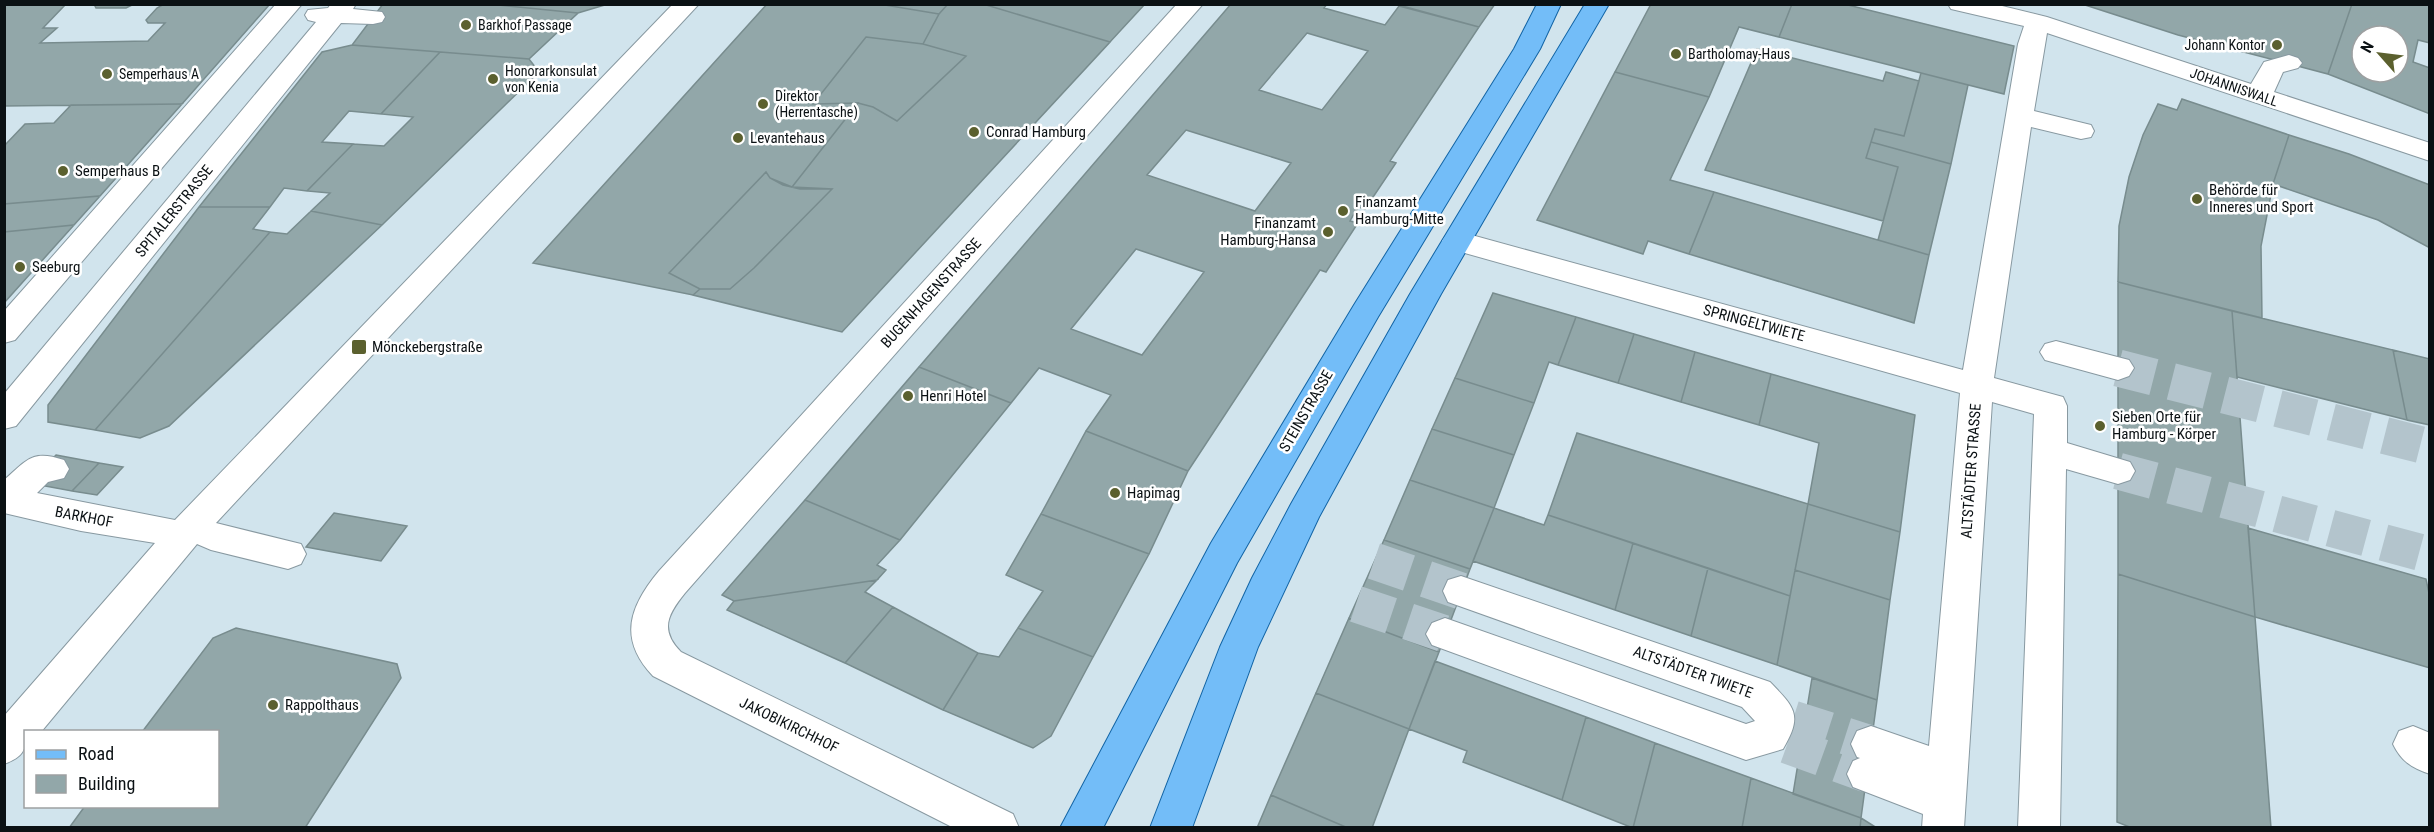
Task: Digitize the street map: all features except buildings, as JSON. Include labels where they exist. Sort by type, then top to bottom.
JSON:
[{"type":"main road","name":"STEINSTRASSE","points":[[1081,828],[1224,553],[1359,323],[1522,59],[1549,4]]},
{"type":"main road","points":[[1171,828],[1236,656],[1265,589],[1353,421],[1597,4]]},
{"type":"street","points":[[4,746],[185,533],[687,4]]},
{"type":"street","name":"BUGENHAGENSTRASSE","points":[[672,582],[1191,4]]},
{"type":"street","name":"JOHANNISWALL","points":[[1960,4],[2038,22],[2376,133],[2430,153]]},
{"type":"street","name":"JOHANNISWALL","points":[[1999,4],[2038,22]]},
{"type":"street","points":[[4,332],[286,9],[339,10],[373,17]]},
{"type":"street","name":"SPITALERSTRASSE","points":[[4,417],[339,10]]},
{"type":"street","name":"ALTSTÄDTER STRASSE","points":[[1945,800],[1977,386],[2031,44],[2038,22]]},
{"type":"street","points":[[2259,95],[2273,67],[2289,63]]},
{"type":"street","points":[[2021,116],[2081,131]]},
{"type":"street","name":"SPRINGELTWIETE","points":[[1457,241],[2051,406],[2051,452]]},
{"type":"street","points":[[2056,352],[2118,368]]},
{"type":"street","points":[[2039,828],[2051,452],[2118,471]]},
{"type":"street","name":"BARKHOF","points":[[5,499],[42,467],[52,469]]},
{"type":"street","name":"BARKHOF","points":[[5,499],[81,518],[162,530]]},
{"type":"street","points":[[211,536],[288,554]]},
{"type":"street","name":"JAKOBIKIRCHHOF","points":[[672,582],[655,605],[648,630],[653,649],[667,664],[998,828]]},
{"type":"street","points":[[1478,621],[1585,658]]},
{"type":"street","name":"ALTSTÄDTER TWIETE","points":[[1478,621],[1756,694],[1774,713],[1775,726],[1769,736],[1746,742],[1478,621]]},
{"type":"street","points":[[1869,759],[1945,800]]},
{"type":"tunnel","points":[[2118,368],[2430,447]]},
{"type":"tunnel","points":[[2118,471],[2430,555]]},
{"type":"tunnel","points":[[1374,561],[1461,591]]},
{"type":"tunnel","points":[[1356,604],[1445,634]]},
{"type":"tunnel","points":[[1793,719],[1871,744]]},
{"type":"tunnel","points":[[1787,745],[1867,774]]},
{"type":"place","name":"Barkhof Passage","points":[[466,25]]},
{"type":"place","name":"Johann Kontor","points":[[2277,45]]},
{"type":"place","name":"Bartholomay-Haus","points":[[1676,54]]},
{"type":"place","name":"Semperhaus A","points":[[107,74]]},
{"type":"place","name":"Honorarkonsulat von Kenia","points":[[493,79]]},
{"type":"place","name":"Direktor (Herrentasche)","points":[[763,104]]},
{"type":"place","name":"Conrad Hamburg","points":[[974,132]]},
{"type":"place","name":"Levantehaus","points":[[738,138]]},
{"type":"place","name":"Semperhaus B","points":[[63,171]]},
{"type":"place","name":"Behörde für Inneres und Sport","points":[[2197,199]]},
{"type":"place","name":"Finanzamt Hamburg-Mitte","points":[[1343,211]]},
{"type":"place","name":"Finanzamt Hamburg-Hansa","points":[[1328,232]]},
{"type":"place","name":"Seeburg","points":[[20,267]]},
{"type":"place","name":"Mönckebergstraße","points":[[359,347]]},
{"type":"place","name":"Henri Hotel","points":[[908,396]]},
{"type":"place","name":"Sieben Orte für Hamburg - Körper","points":[[2100,426]]},
{"type":"place","name":"Hapimag","points":[[1115,493]]},
{"type":"place","name":"Rappolthaus","points":[[273,705]]}]
